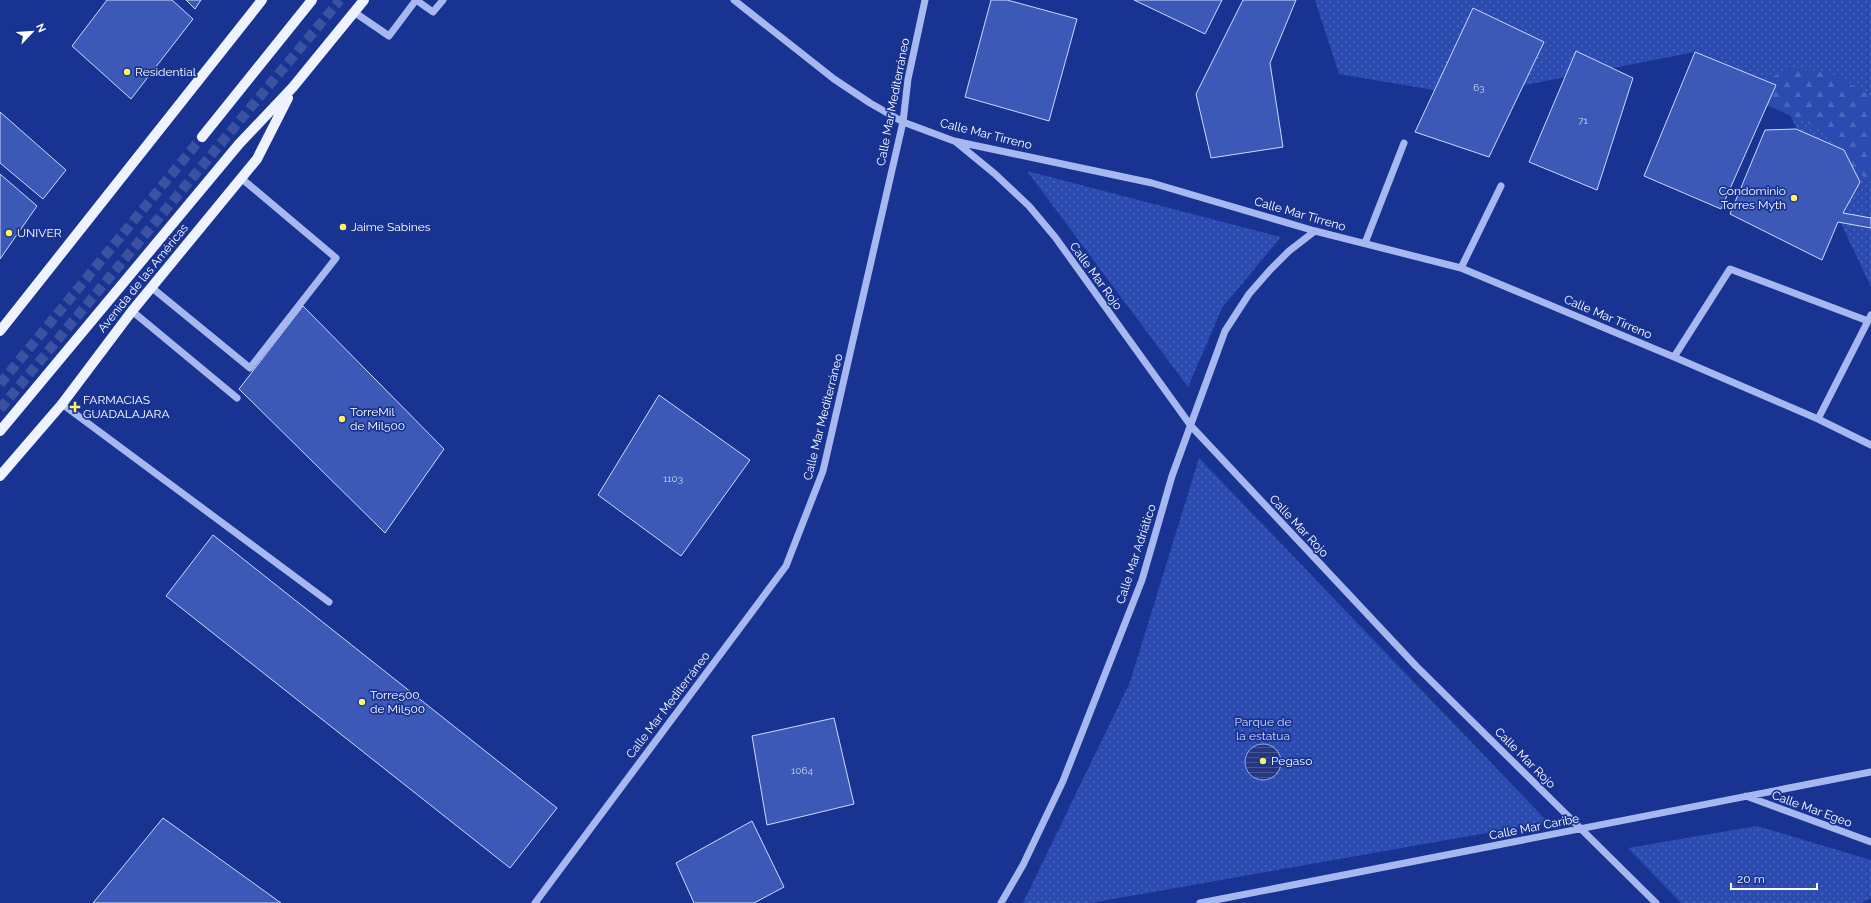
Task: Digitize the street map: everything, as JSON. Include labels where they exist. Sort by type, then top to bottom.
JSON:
[{"type":"main road","points":[[2,325],[262,0]]},
{"type":"main road","points":[[202,137],[312,0]]},
{"type":"main road","name":"Avenida de las Américas","points":[[0,431],[239,144],[293,87],[364,0]]},
{"type":"main road","name":"Avenida de las Américas","points":[[0,476],[62,404],[132,311],[257,159],[293,87]]},
{"type":"street","points":[[354,12],[389,36],[416,0],[433,12],[443,0]]},
{"type":"street","name":"Calle Mar Tirreno","points":[[734,0],[834,79],[870,103],[903,122],[954,141],[1152,183],[1315,231],[1461,268],[1818,419],[1871,445]]},
{"type":"street","name":"Calle Mar Mediterráneo","points":[[535,903],[786,566],[823,471],[903,122],[908,79],[925,0]]},
{"type":"street","name":"Calle Mar Rojo","points":[[954,141],[995,174],[1023,201],[1054,237],[1191,426],[1416,666],[1656,903]]},
{"type":"street","points":[[1365,243],[1404,143]]},
{"type":"street","points":[[151,288],[250,368],[336,258],[242,178]]},
{"type":"street","points":[[1461,268],[1501,186]]},
{"type":"street","name":"Calle Mar Adriático","points":[[1001,903],[1023,865],[1066,774],[1142,580],[1172,476],[1225,331],[1249,294],[1270,270],[1289,251],[1315,231]]},
{"type":"street","points":[[1674,357],[1730,269],[1869,318],[1818,419]]},
{"type":"street","points":[[132,311],[237,398]]},
{"type":"street","points":[[62,404],[329,602]]},
{"type":"street","name":"Calle Mar Caribe","points":[[1200,903],[1871,772]]},
{"type":"street","name":"Calle Mar Egeo","points":[[1746,796],[1871,842]]},
{"type":"green space","points":[[1315,0],[1871,0],[1871,287],[1776,85],[1695,52],[1469,96],[1339,74]]},
{"type":"green space","points":[[1791,68],[1829,72],[1871,96],[1871,182],[1845,163],[1823,130],[1755,100],[1761,82]]},
{"type":"green space","points":[[1027,171],[1281,237],[1222,308],[1188,387]]},
{"type":"green space","name":"Parque de la estatua","points":[[1199,458],[1548,822],[1091,903],[1023,903],[1130,682]]},
{"type":"green space","points":[[1757,826],[1871,860],[1871,899],[1860,903],[1681,903],[1628,848]]},
{"type":"shaded area","points":[[1263,744],[1276,749],[1281,762],[1276,775],[1263,780],[1250,775],[1245,762],[1250,749]]},
{"type":"building","name":"Residential","points":[[107,0],[172,0],[193,19],[131,99],[72,46]]},
{"type":"building","points":[[186,0],[201,0],[195,9]]},
{"type":"building","points":[[991,0],[1007,0],[1077,19],[1049,121],[965,97]]},
{"type":"building","points":[[1134,0],[1222,0],[1205,34]]},
{"type":"building","points":[[1243,0],[1296,0],[1270,63],[1283,147],[1211,158],[1196,94]]},
{"type":"building","points":[[1473,8],[1544,42],[1489,157],[1415,132]]},
{"type":"building","points":[[1576,51],[1633,78],[1597,190],[1529,162]]},
{"type":"building","points":[[1695,52],[1776,85],[1721,209],[1644,176]]},
{"type":"building","points":[[0,112],[66,170],[43,199],[0,163]]},
{"type":"building","name":"Condominio Torres Myth","points":[[1796,129],[1844,150],[1860,182],[1843,213],[1871,218],[1871,228],[1838,222],[1822,260],[1730,214],[1765,130]]},
{"type":"building","name":"UNIVER","points":[[0,174],[37,206],[0,259]]},
{"type":"building","name":"TorreMil de Mil500","points":[[303,306],[444,449],[385,533],[239,389]]},
{"type":"building","points":[[659,395],[750,460],[681,556],[598,495]]},
{"type":"building","name":"Torre500 de Mil500","points":[[213,535],[557,808],[510,868],[166,596]]},
{"type":"building","points":[[834,718],[854,804],[767,825],[752,736]]},
{"type":"building","points":[[163,818],[281,903],[93,903]]},
{"type":"building","points":[[752,821],[784,887],[754,903],[694,903],[676,863]]},
{"type":"tunnel","points":[[0,409],[340,0]]},
{"type":"tunnel","points":[[0,384],[202,137]]},
{"type":"place","name":"Residential","points":[[127,72]]},
{"type":"place","name":"Condominio Torres Myth","points":[[1794,198]]},
{"type":"place","name":"Jaime Sabines","points":[[343,227]]},
{"type":"place","name":"UNIVER","points":[[9,233]]},
{"type":"place","name":"FARMACIAS GUADALAJARA","points":[[75,407]]},
{"type":"place","name":"TorreMil de Mil500","points":[[342,419]]},
{"type":"place","name":"Torre500 de Mil500","points":[[362,702]]},
{"type":"place","name":"Pegaso","points":[[1263,761]]}]
